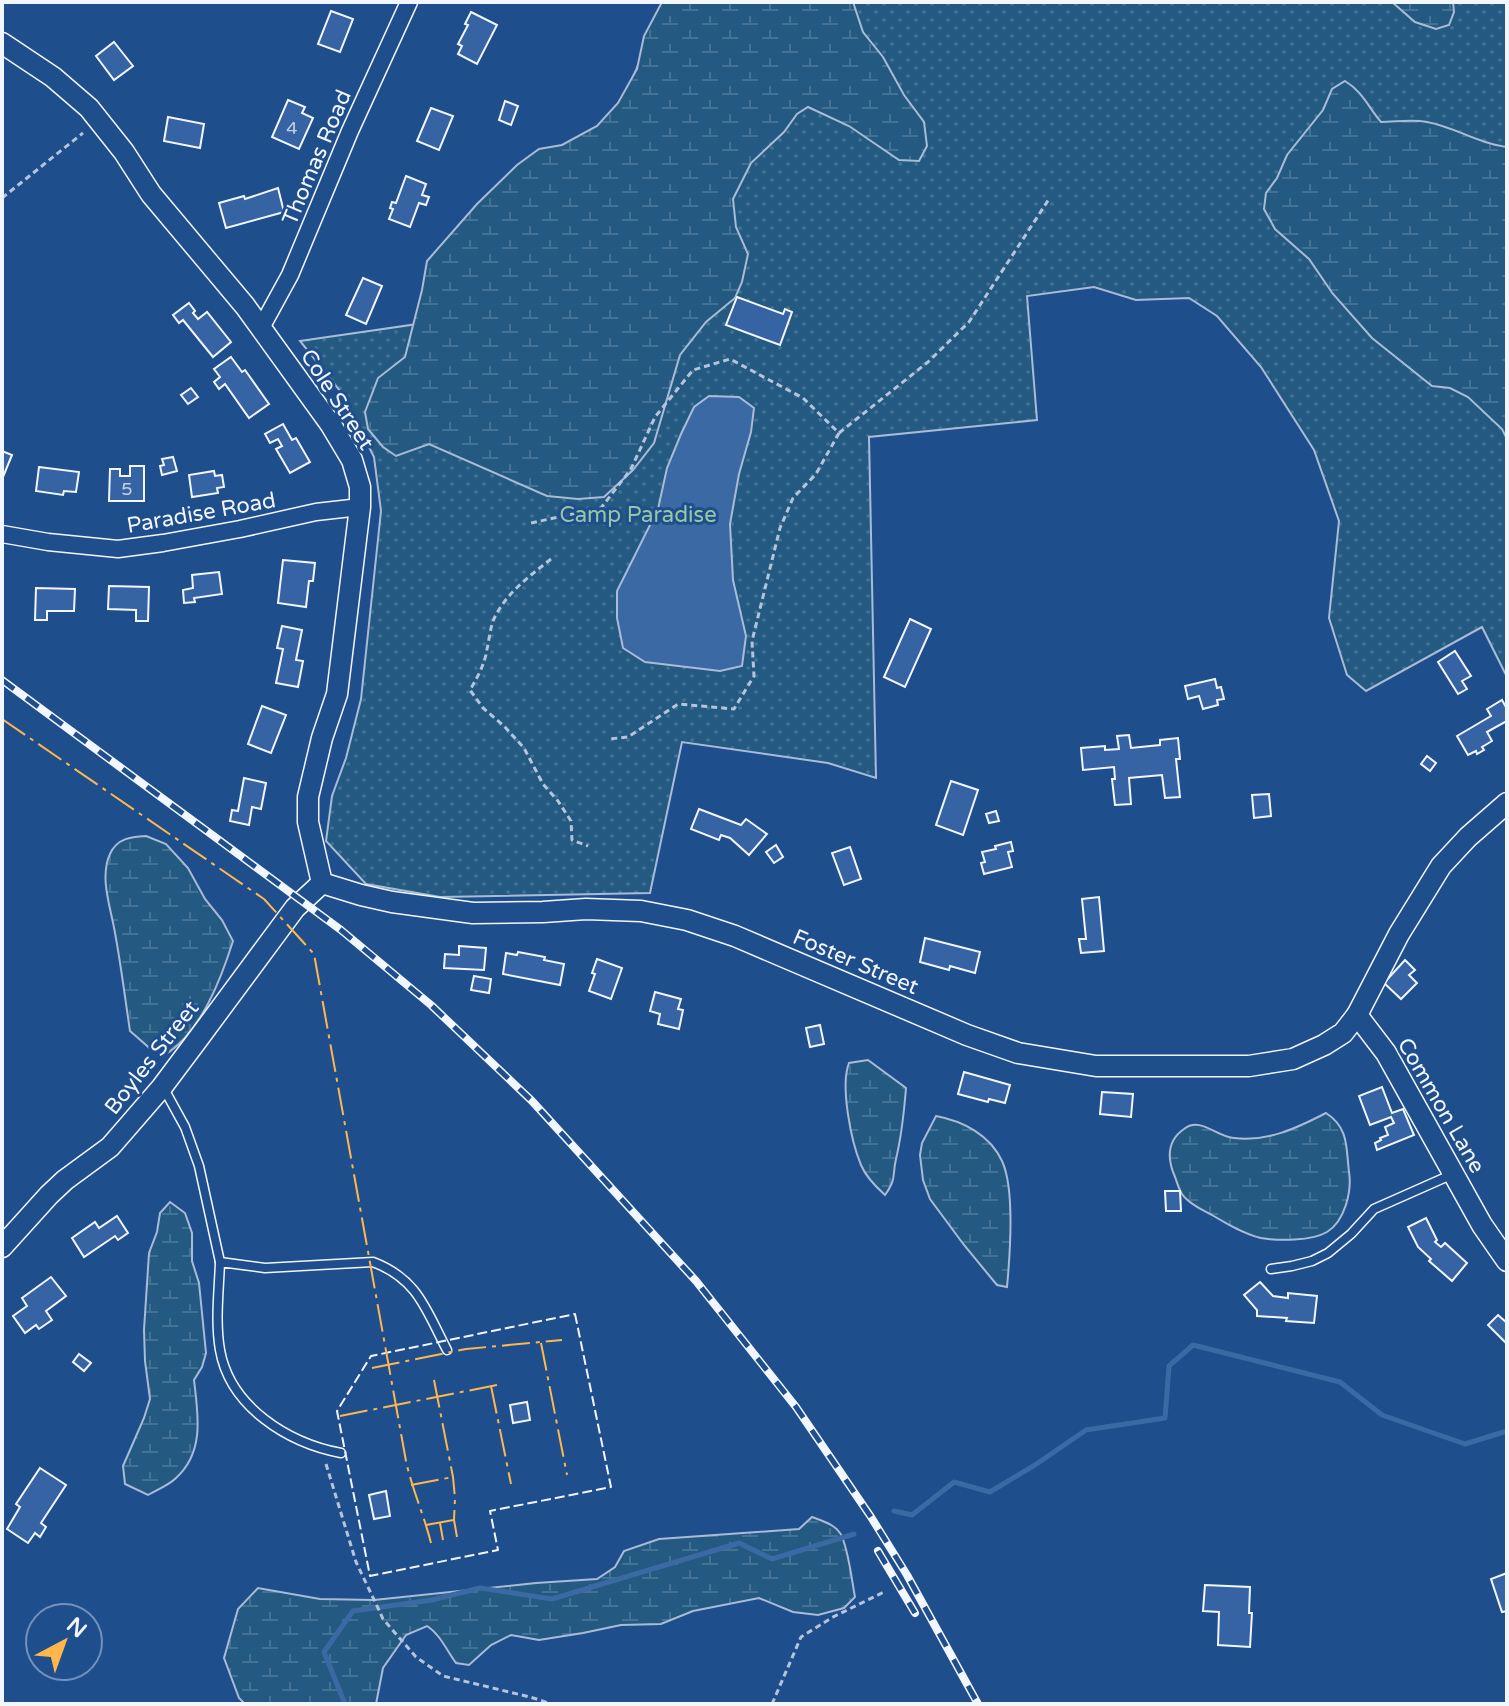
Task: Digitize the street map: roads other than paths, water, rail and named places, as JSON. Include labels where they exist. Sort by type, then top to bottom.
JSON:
[{"type":"street","name":"Thomas Road","points":[[261,328],[290,275],[350,131],[409,2]]},
{"type":"street","name":"Cole Street","points":[[2,43],[53,77],[89,108],[124,152],[151,194],[261,328],[331,425],[352,460],[360,487],[360,507],[337,694],[322,738],[308,797],[308,822],[322,883]]},
{"type":"street","name":"Paradise Road","points":[[2,534],[118,549],[225,532],[316,512],[360,507]]},
{"type":"street","name":"Foster Street","points":[[322,883],[376,899],[473,913],[586,909],[641,911],[687,920],[748,941],[967,1035],[1018,1053],[1096,1066],[1249,1066],[1293,1059],[1343,1033],[1357,1015],[1399,934],[1441,866],[1507,803]]},
{"type":"street","name":"Boyles Street","points":[[2,1247],[65,1180],[110,1147],[162,1087],[295,908],[322,883]]},
{"type":"street","name":"Common Lane","points":[[1357,1015],[1386,1053],[1482,1225],[1507,1261]]},
{"type":"lane","points":[[162,1087],[185,1127],[199,1166],[220,1262],[220,1349],[226,1370],[247,1405],[292,1437],[320,1449],[341,1453]]},
{"type":"lane","points":[[1271,1269],[1312,1261],[1328,1253],[1374,1209],[1454,1173]]},
{"type":"lane","points":[[220,1262],[265,1268],[373,1262],[389,1268],[407,1281],[420,1298],[447,1350]]},
{"type":"waterway","points":[[894,1511],[912,1515],[954,1482],[990,1492],[1086,1430],[1165,1418],[1169,1366],[1193,1345],[1340,1382],[1382,1415],[1465,1444],[1507,1431]]},
{"type":"waterway","points":[[345,1704],[324,1652],[353,1611],[432,1600],[480,1588],[552,1599],[739,1543],[772,1559],[854,1534]]},
{"type":"railway","points":[[2,680],[341,930],[431,1005],[532,1101],[696,1281],[796,1407],[907,1575],[978,1704]]},
{"type":"railway","points":[[878,1551],[915,1613]]},
{"type":"park label","name":"Camp Paradise","points":[[638,514]]}]
